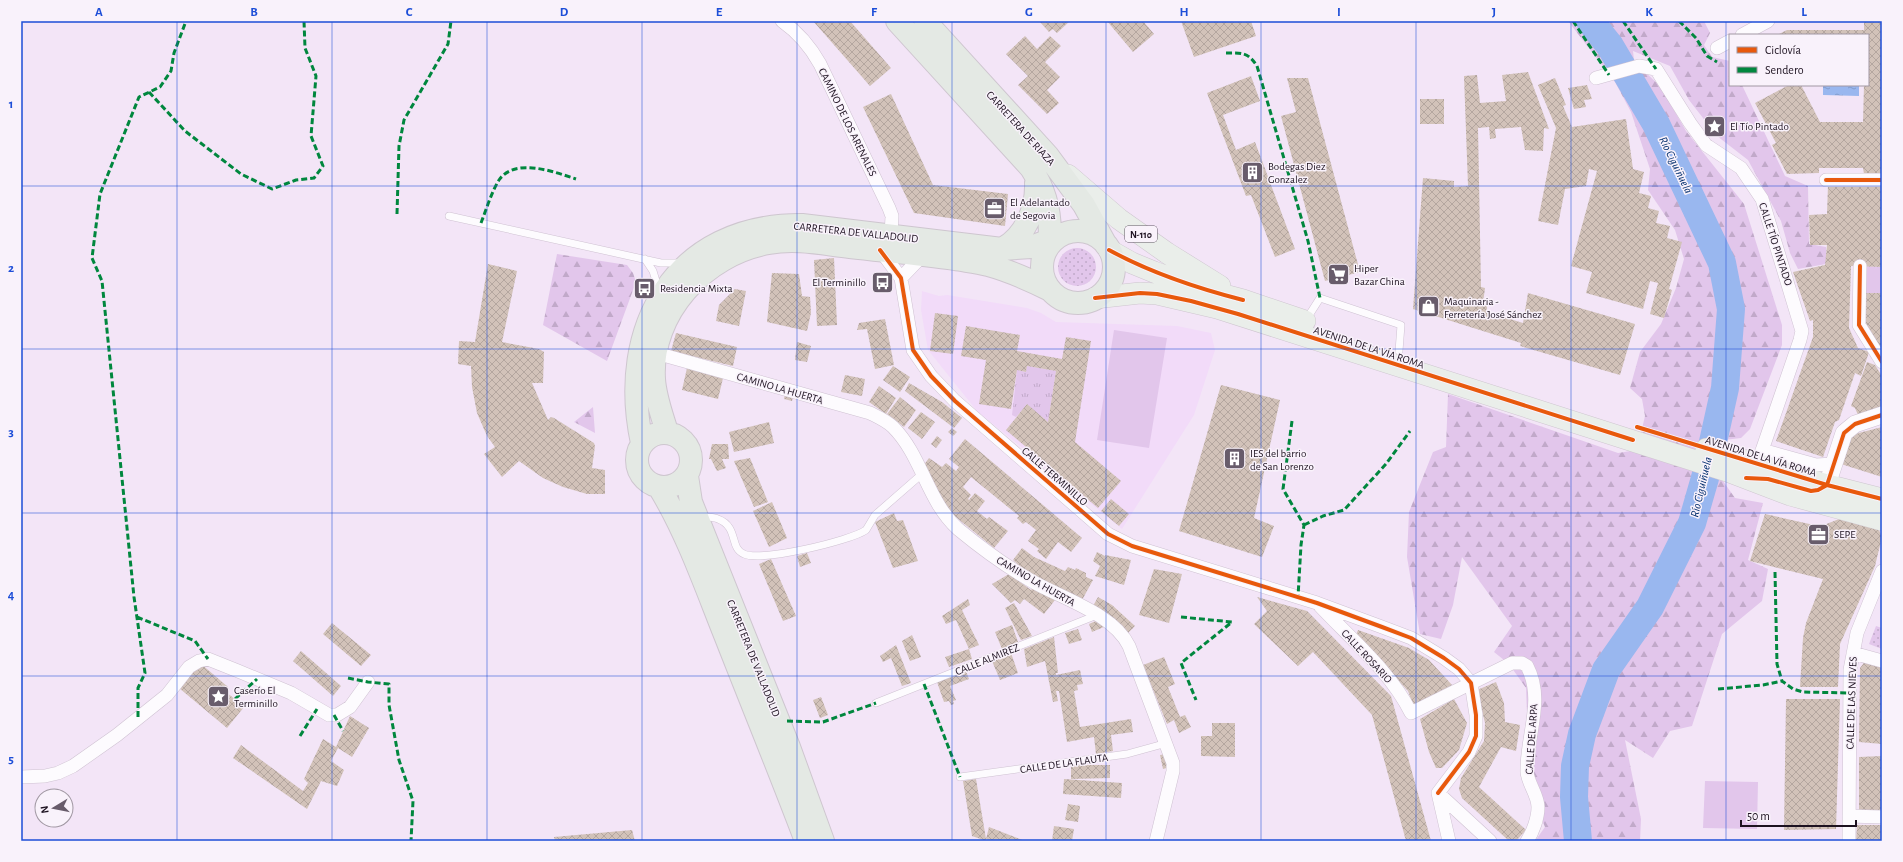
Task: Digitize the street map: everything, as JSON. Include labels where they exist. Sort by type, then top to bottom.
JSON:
[{"type":"highway","name":"CARRETERA DE RIAZA","points":[[897,21],[1084,205],[1107,247]]},
{"type":"highway","name":"CARRETERA DE RIAZA","points":[[926,21],[1039,162],[1038,179],[1045,198],[1052,241]]},
{"type":"highway","points":[[1002,249],[1013,241],[1023,229],[1033,208],[1039,162]]},
{"type":"highway","name":"CARRETERA DE VALLADOLID","points":[[642,443],[637,415],[636,383],[639,351],[646,323],[660,295],[689,262],[707,250],[742,232],[780,225],[802,225],[885,242],[923,255],[987,264],[1050,290]]},
{"type":"highway","points":[[1068,232],[1086,232],[1097,237],[1107,247],[1113,266],[1112,277],[1104,291],[1095,298],[1080,302],[1069,301],[1058,297],[1050,290],[1045,280],[1042,268],[1044,256],[1052,241],[1068,232]]},
{"type":"highway","name":"CARRETERA DE VALLADOLID","points":[[667,432],[654,380],[656,354],[664,323],[675,303],[688,287],[702,274],[736,253],[768,243],[783,241],[885,242],[1002,249],[1031,247],[1052,241]]},
{"type":"highway","points":[[667,432],[675,434],[687,444],[692,460],[687,476],[674,485],[659,487],[650,483],[643,477],[638,469],[638,451],[642,443],[649,437],[657,433],[667,432]]},
{"type":"highway","name":"CARRETERA DE VALLADOLID","points":[[687,476],[691,502],[786,739],[823,841]]},
{"type":"highway","name":"CARRETERA DE VALLADOLID","points":[[659,487],[674,512],[693,555],[788,791],[806,841]]},
{"type":"main road","name":"AVENIDA DE LA VÍA ROMA","points":[[1039,162],[1167,253],[1243,300]]},
{"type":"main road","name":"AVENIDA DE LA VÍA ROMA","points":[[1107,247],[1132,263],[1205,290],[1243,300],[1399,351],[1729,464],[1755,464],[1783,493],[1882,520]]},
{"type":"main road","name":"AVENIDA DE LA VÍA ROMA","points":[[1095,298],[1148,294],[1190,301],[1635,433]]},
{"type":"main road","points":[[1755,464],[1768,479],[1811,491],[1818,490],[1827,485],[1837,498],[1852,512]]},
{"type":"main road","name":"AVENIDA DE LA VÍA ROMA","points":[[1827,485],[1882,499]]},
{"type":"street","name":"CAMINO DE LOS ARENALES","points":[[782,21],[798,32],[813,51],[889,208],[892,216],[885,242]]},
{"type":"street","points":[[1744,34],[1768,21]]},
{"type":"street","points":[[1717,48],[1729,42]]},
{"type":"street","name":"CALLE TÍO PINTADO","points":[[1602,76],[1639,66],[1656,69],[1690,123],[1706,145],[1741,168],[1765,206],[1802,331],[1755,464]]},
{"type":"street","points":[[1826,180],[1882,180]]},
{"type":"street","name":"CALLE TERMINILLO","points":[[885,242],[901,278],[914,350],[932,376],[955,401],[1108,534],[1132,546],[1317,603],[1411,638],[1459,669],[1471,683]]},
{"type":"street","points":[[901,278],[923,255]]},
{"type":"street","points":[[1860,266],[1859,325],[1882,362]]},
{"type":"street","name":"CAMINO LA HUERTA","points":[[656,354],[870,413],[883,419],[901,436],[943,511],[958,528],[999,560],[1031,581],[1097,615],[1112,626],[1127,642],[1167,743],[1173,763],[1173,771],[1156,841]]},
{"type":"street","points":[[1827,485],[1842,437],[1846,430],[1858,423],[1882,415]]},
{"type":"street","name":"AVENIDA DE LA VÍA ROMA","points":[[1755,464],[1834,464]]},
{"type":"street","name":"AVENIDA DE LA VÍA ROMA","points":[[1816,465],[1827,485]]},
{"type":"street","name":"CALLE DE LAS NIEVES","points":[[1848,841],[1850,670],[1857,633],[1882,571]]},
{"type":"street","name":"CALLE ROSARIO","points":[[1317,603],[1391,681],[1402,695],[1410,713]]},
{"type":"street","points":[[1853,653],[1882,661]]},
{"type":"street","points":[[21,777],[34,777],[58,773],[76,764],[117,735],[167,696],[189,667],[199,661],[208,659],[291,693],[329,715],[337,715],[350,707],[368,682]]},
{"type":"street","name":"CALLE DEL ARPA","points":[[1410,713],[1512,663],[1522,663],[1527,666],[1533,684],[1535,706],[1528,777],[1538,806],[1536,823],[1527,841]]},
{"type":"street","points":[[1449,841],[1438,792],[1474,744],[1477,724],[1471,683]]},
{"type":"street","points":[[1438,792],[1490,841]]},
{"type":"street","points":[[1849,816],[1882,817]]},
{"type":"lane","points":[[449,216],[669,264],[689,262]]},
{"type":"lane","points":[[645,258],[653,271],[660,295]]},
{"type":"lane","points":[[697,516],[717,518],[724,522],[732,530],[735,547],[743,554],[756,556],[802,551],[866,530],[875,515],[922,474]]},
{"type":"lane","name":"CALLE ALMIREZ","points":[[876,703],[1097,615]]},
{"type":"lane","name":"CALLE DE LA FLAUTA","points":[[960,777],[1127,754],[1167,743]]},
{"type":"shaded area","points":[[922,291],[939,296],[947,295],[1027,308],[1041,313],[1056,322],[1177,326],[1211,333],[1215,350],[1194,415],[1122,529],[977,411],[928,350],[921,310]]},
{"type":"green space","points":[[1568,21],[1704,21],[1710,33],[1704,45],[1712,57],[1729,61],[1729,86],[1742,86],[1785,176],[1808,186],[1809,244],[1826,247],[1826,264],[1798,269],[1790,253],[1781,221],[1748,160],[1717,136],[1689,100],[1670,66],[1633,51],[1635,69],[1643,70],[1660,86],[1686,131],[1744,204],[1782,325],[1782,345],[1750,429],[1741,438],[1724,440],[1718,474],[1735,498],[1763,503],[1748,560],[1768,569],[1762,601],[1722,634],[1692,726],[1670,731],[1653,758],[1625,740],[1641,819],[1640,841],[1535,841],[1545,827],[1536,806],[1529,766],[1526,688],[1509,664],[1494,652],[1512,626],[1462,557],[1453,605],[1441,639],[1420,634],[1407,557],[1409,512],[1433,452],[1446,447],[1448,394],[1618,453],[1637,450],[1645,416],[1642,399],[1630,388],[1640,352],[1661,324],[1676,288],[1684,259],[1675,230],[1648,190],[1650,169],[1631,112],[1615,82]]},
{"type":"green space","points":[[1073,248],[1081,248],[1091,253],[1095,260],[1095,274],[1091,281],[1081,286],[1073,286],[1063,281],[1061,278],[1058,271],[1058,263],[1063,253],[1066,251]]},
{"type":"green space","points":[[557,254],[627,265],[633,273],[636,282],[607,361],[543,325]]},
{"type":"green space","points":[[1865,266],[1882,267],[1882,293],[1865,293]]},
{"type":"green space","points":[[1114,330],[1167,338],[1149,448],[1097,440]]},
{"type":"green space","points":[[1027,366],[1056,371],[1048,422],[1027,404],[1016,417],[1012,415],[1017,370],[1026,372]]},
{"type":"green space","points":[[593,407],[595,433],[574,422]]},
{"type":"green space","points":[[1876,626],[1882,628],[1882,649],[1869,644]]},
{"type":"green space","points":[[1705,781],[1758,782],[1757,829],[1703,828]]},
{"type":"water","points":[[1823,86],[1859,86],[1859,96],[1823,95]]},
{"type":"building","points":[[813,21],[850,21],[891,68],[870,86]]},
{"type":"building","points":[[1039,21],[1070,21],[1057,33],[1053,29],[1049,32]]},
{"type":"building","points":[[1107,21],[1143,21],[1154,34],[1133,52]]},
{"type":"building","points":[[1181,21],[1251,21],[1256,36],[1194,57]]},
{"type":"building","points":[[1864,21],[1882,21],[1882,174],[1864,174],[1863,168],[1819,168],[1819,173],[1787,174],[1772,145],[1776,143],[1755,103],[1787,86],[1802,86],[1820,122],[1863,122],[1864,86],[1869,86],[1869,34],[1779,34],[1787,30],[1864,30]]},
{"type":"building","points":[[1025,36],[1037,49],[1050,36],[1061,46],[1045,62],[1060,77],[1047,90],[1059,103],[1047,114],[1018,85],[1028,76],[1006,54]]},
{"type":"building","points":[[1528,72],[1549,129],[1544,128],[1543,151],[1525,150],[1521,127],[1495,129],[1496,138],[1490,139],[1489,127],[1478,128],[1481,287],[1485,288],[1483,303],[1487,304],[1487,312],[1523,323],[1528,293],[1635,324],[1620,375],[1520,346],[1521,343],[1413,309],[1423,178],[1454,181],[1454,187],[1468,186],[1464,76],[1477,75],[1480,103],[1506,101],[1502,75]]},
{"type":"building","name":"Bodegas Diez Gonzalez","points":[[1251,76],[1260,101],[1223,115],[1236,150],[1255,142],[1295,249],[1275,257],[1251,195],[1246,196],[1207,93]]},
{"type":"building","points":[[1287,78],[1308,78],[1360,272],[1325,281],[1281,116],[1296,112]]},
{"type":"building","points":[[1555,78],[1566,105],[1563,106],[1572,127],[1626,119],[1633,169],[1644,172],[1639,193],[1651,196],[1648,208],[1659,211],[1656,223],[1670,226],[1667,238],[1682,242],[1669,289],[1672,290],[1664,318],[1650,314],[1658,283],[1650,281],[1643,309],[1586,293],[1592,272],[1571,266],[1597,171],[1589,169],[1586,186],[1565,189],[1558,225],[1538,221],[1556,128],[1538,85]]},
{"type":"building","points":[[1587,85],[1592,99],[1584,100],[1586,107],[1574,109],[1568,88]]},
{"type":"building","points":[[891,94],[933,185],[1008,194],[1005,226],[914,213],[863,107]]},
{"type":"building","points":[[1420,99],[1444,99],[1444,124],[1420,124]]},
{"type":"building","points":[[1828,185],[1882,187],[1882,267],[1851,266],[1849,328],[1858,348],[1869,352],[1861,376],[1855,373],[1839,420],[1835,422],[1823,457],[1776,441],[1813,337],[1813,320],[1810,321],[1793,272],[1825,265],[1827,245],[1810,245],[1809,215],[1827,214]]},
{"type":"building","points":[[834,258],[837,325],[817,326],[814,260]]},
{"type":"building","points":[[488,264],[517,271],[502,342],[539,349],[544,352],[543,383],[532,383],[548,420],[551,417],[554,418],[594,443],[595,446],[592,468],[605,470],[605,494],[587,494],[563,487],[543,478],[519,461],[502,477],[484,454],[495,447],[487,436],[477,413],[472,387],[471,366],[458,364],[459,341],[475,342]]},
{"type":"building","points":[[772,273],[799,274],[802,296],[810,297],[811,313],[807,331],[767,322]]},
{"type":"building","points":[[735,289],[746,291],[739,326],[716,321],[719,305]]},
{"type":"building","points":[[1865,293],[1882,293],[1882,351],[1866,325]]},
{"type":"building","points":[[935,313],[958,316],[953,354],[930,351]]},
{"type":"building","points":[[885,319],[894,365],[875,369],[867,329],[857,330],[859,323]]},
{"type":"building","points":[[966,326],[1020,335],[1017,351],[1062,359],[1066,337],[1091,341],[1075,442],[1121,481],[1098,508],[1006,430],[1027,404],[1048,422],[1056,371],[1027,366],[1026,372],[1017,370],[1011,409],[979,404],[986,360],[961,356]]},
{"type":"building","points":[[676,333],[737,347],[733,366],[671,351]]},
{"type":"building","points":[[797,342],[811,346],[807,362],[795,360]]},
{"type":"building","points":[[1867,362],[1875,365],[1882,376],[1882,406],[1858,415],[1855,408],[1851,406]]},
{"type":"building","points":[[893,366],[910,377],[900,392],[883,380]]},
{"type":"building","points":[[687,368],[713,375],[724,374],[718,399],[682,390]]},
{"type":"building","points":[[845,375],[865,379],[862,396],[841,392]]},
{"type":"building","points":[[909,383],[942,402],[962,418],[954,428],[905,391]]},
{"type":"building","name":"IES del barrio de San Lorenzo","points":[[1221,385],[1280,400],[1254,518],[1274,526],[1262,557],[1179,531]]},
{"type":"building","points":[[879,386],[896,398],[886,414],[869,402]]},
{"type":"building","points":[[785,394],[793,396],[792,401],[784,399]]},
{"type":"building","points":[[900,397],[916,410],[904,427],[887,414]]},
{"type":"building","points":[[921,412],[935,422],[922,439],[908,428]]},
{"type":"building","points":[[769,422],[774,443],[734,452],[729,432]]},
{"type":"building","points":[[1882,427],[1882,477],[1841,464],[1851,435]]},
{"type":"building","points":[[952,428],[957,432],[953,436],[948,432]]},
{"type":"building","points":[[937,436],[942,440],[936,448],[931,444]]},
{"type":"building","points":[[965,439],[1082,538],[1071,552],[1058,542],[1046,559],[1037,551],[1039,549],[1028,541],[1036,530],[1026,522],[1023,524],[1017,518],[1019,516],[971,477],[963,487],[971,495],[968,499],[969,500],[975,493],[985,501],[977,511],[987,519],[989,517],[1008,531],[994,548],[946,509],[923,466],[929,458],[942,467],[946,463],[956,471],[959,467],[949,459]]},
{"type":"building","points":[[712,444],[728,444],[729,459],[722,459],[726,468],[717,471],[711,459],[709,459]]},
{"type":"building","points":[[750,458],[768,502],[754,507],[734,461]]},
{"type":"building","points":[[1111,499],[1129,514],[1119,526],[1101,511]]},
{"type":"building","points":[[772,502],[787,538],[769,547],[753,511]]},
{"type":"building","points":[[894,513],[897,521],[903,520],[918,561],[893,568],[875,522]]},
{"type":"building","points":[[1765,514],[1823,527],[1824,525],[1839,519],[1879,530],[1882,537],[1875,566],[1840,644],[1838,687],[1800,687],[1803,638],[1806,623],[1823,579],[1750,561]]},
{"type":"building","points":[[1022,548],[1034,557],[1065,571],[1068,567],[1075,570],[1076,568],[1086,573],[1086,577],[1093,580],[1081,602],[1023,569],[1013,560]]},
{"type":"building","points":[[1097,552],[1105,556],[1131,560],[1124,585],[1095,576],[1100,566],[1093,561]]},
{"type":"building","points":[[807,553],[811,563],[800,567],[797,556]]},
{"type":"building","points":[[771,559],[796,616],[783,621],[759,564]]},
{"type":"building","points":[[1154,569],[1182,574],[1169,623],[1139,615]]},
{"type":"building","points":[[1009,574],[1031,590],[1036,585],[1055,600],[1044,614],[1024,599],[1020,604],[1015,600],[1011,603],[992,584]]},
{"type":"building","points":[[1098,597],[1112,605],[1135,626],[1128,633],[1093,606]]},
{"type":"building","points":[[1257,597],[1307,611],[1391,696],[1431,841],[1406,841],[1372,715],[1313,652],[1298,666],[1254,624],[1267,611]]},
{"type":"building","points":[[968,599],[970,605],[962,610],[979,645],[969,649],[956,620],[946,624],[942,616]]},
{"type":"building","points":[[1014,603],[1032,636],[1021,640],[1005,608]]},
{"type":"building","points":[[1098,620],[1106,626],[1092,632],[1089,624]]},
{"type":"building","points":[[332,623],[371,655],[361,666],[323,634]]},
{"type":"building","points":[[1012,625],[1018,642],[1002,649],[995,632]]},
{"type":"building","points":[[1078,629],[1082,640],[1069,644],[1065,633]]},
{"type":"building","points":[[1358,630],[1409,648],[1429,660],[1452,685],[1414,708],[1408,691],[1356,635]]},
{"type":"building","points":[[912,635],[921,657],[910,661],[902,641]]},
{"type":"building","points":[[1054,637],[1058,673],[1056,673],[1056,675],[1080,670],[1083,684],[1077,685],[1078,690],[1074,691],[1080,727],[1131,719],[1133,732],[1111,735],[1113,751],[1096,754],[1094,737],[1067,742],[1059,691],[1056,691],[1058,701],[1053,702],[1045,661],[1027,667],[1024,649]]},
{"type":"building","points":[[896,645],[911,683],[902,686],[891,658],[883,662],[880,656]]},
{"type":"building","points":[[969,649],[972,659],[949,667],[945,657]]},
{"type":"building","points":[[301,651],[341,686],[333,696],[293,661]]},
{"type":"building","points":[[1011,653],[1018,673],[1000,680],[992,661]]},
{"type":"building","points":[[1164,657],[1175,684],[1168,687],[1180,717],[1185,715],[1191,727],[1179,733],[1174,720],[1167,724],[1143,665]]},
{"type":"building","points":[[1866,660],[1882,666],[1882,744],[1859,742],[1860,668]]},
{"type":"building","points":[[200,663],[228,687],[225,691],[244,707],[227,728],[179,688]]},
{"type":"building","points":[[966,671],[969,679],[950,686],[956,700],[953,701],[954,704],[951,705],[949,701],[944,702],[937,682]]},
{"type":"building","points":[[1496,682],[1504,703],[1505,722],[1520,725],[1516,751],[1501,747],[1479,787],[1526,830],[1516,841],[1509,841],[1462,798],[1459,789],[1461,778],[1484,741],[1485,723],[1477,690]]},
{"type":"building","points":[[821,697],[828,715],[820,718],[813,700]]},
{"type":"building","points":[[1454,699],[1467,723],[1459,750],[1442,768],[1436,768],[1429,752],[1420,719]]},
{"type":"building","points":[[1786,699],[1840,699],[1836,829],[1784,830]]},
{"type":"building","points":[[350,716],[369,728],[352,757],[338,748],[331,761],[344,770],[337,786],[321,781],[307,809],[233,758],[241,745],[303,791],[308,783],[304,779],[323,739],[336,747]]},
{"type":"building","points":[[1212,723],[1235,723],[1235,757],[1201,756],[1201,736],[1212,736]]},
{"type":"building","points":[[1167,754],[1170,767],[1163,769],[1160,755]]},
{"type":"building","points":[[1882,756],[1882,811],[1859,812],[1859,757]]},
{"type":"building","points":[[1071,765],[1110,765],[1110,778],[1071,779]]},
{"type":"building","points":[[976,779],[986,841],[972,836],[963,781]]},
{"type":"building","points":[[1064,779],[1122,783],[1121,798],[1063,794]]},
{"type":"building","points":[[1068,804],[1080,806],[1078,822],[1065,820]]},
{"type":"building","points":[[1857,825],[1882,825],[1882,841],[1856,841]]},
{"type":"building","points":[[1054,826],[1074,829],[1072,841],[1052,841]]},
{"type":"building","points":[[989,827],[1025,841],[992,841],[986,839]]},
{"type":"building","points":[[632,830],[635,841],[555,841],[554,837]]},
{"type":"waterway","name":"Río Ciguiñuela","points":[[1578,841],[1574,797],[1575,766],[1582,734],[1606,670],[1650,607],[1692,523],[1705,478],[1725,388],[1731,309],[1722,263],[1656,124],[1610,46],[1590,21]]},
{"type":"marked path","points":[[138,717],[138,688],[145,673],[134,597],[102,281],[92,258],[100,194],[139,97],[160,87],[171,71],[174,53],[186,21]]},
{"type":"marked path","points":[[149,92],[185,131],[241,174],[272,189],[296,180],[314,178],[323,166],[311,136],[316,76],[305,48],[304,21]]},
{"type":"marked path","points":[[397,214],[399,146],[404,120],[448,44],[451,21]]},
{"type":"marked path","points":[[1573,21],[1609,75]]},
{"type":"marked path","points":[[1623,21],[1656,69]]},
{"type":"marked path","points":[[1679,21],[1696,38],[1707,56],[1717,62]]},
{"type":"marked path","points":[[1226,53],[1244,54],[1251,58],[1257,66],[1308,241],[1320,298]]},
{"type":"marked path","points":[[481,223],[496,184],[506,173],[515,169],[536,168],[576,179]]},
{"type":"marked path","points":[[1292,421],[1283,489],[1304,525],[1301,545],[1298,597]]},
{"type":"marked path","points":[[1304,525],[1323,516],[1344,510],[1386,464],[1410,431]]},
{"type":"marked path","points":[[1775,572],[1777,664],[1782,681],[1793,689],[1803,692],[1850,693]]},
{"type":"marked path","points":[[137,617],[195,641],[208,659]]},
{"type":"marked path","points":[[1181,617],[1232,622],[1181,663],[1196,700]]},
{"type":"marked path","points":[[348,678],[389,684],[389,705],[399,760],[413,801],[411,841]]},
{"type":"marked path","points":[[235,699],[257,679]]},
{"type":"marked path","points":[[1718,689],[1763,685],[1782,681]]},
{"type":"marked path","points":[[924,684],[960,777]]},
{"type":"marked path","points":[[787,721],[823,722],[876,703]]},
{"type":"marked path","points":[[300,736],[317,709]]},
{"type":"marked path","points":[[334,715],[343,731]]},
{"type":"cycle path","points":[[1826,180],[1882,180]]},
{"type":"cycle path","points":[[880,250],[901,278],[913,350],[931,376],[955,401],[1108,534],[1132,546],[1317,603],[1411,638],[1459,669],[1471,683],[1476,715],[1476,736],[1469,752],[1438,793]]},
{"type":"cycle path","points":[[1109,250],[1157,273],[1243,300]]},
{"type":"cycle path","points":[[1860,266],[1859,325],[1882,362]]},
{"type":"cycle path","points":[[1095,298],[1140,293],[1157,294],[1191,301],[1238,314],[1633,440]]},
{"type":"cycle path","points":[[1827,485],[1844,433],[1855,424],[1882,415]]},
{"type":"cycle path","points":[[1637,427],[1827,485],[1882,499]]},
{"type":"cycle path","points":[[1746,478],[1768,479],[1811,491],[1818,490],[1827,485]]},
{"type":"place","name":"El Tío Pintado","points":[[1714,126]]},
{"type":"place","name":"Bodegas Diez Gonzalez","points":[[1252,172]]},
{"type":"place","name":"El Adelantado de Segovia","points":[[995,208]]},
{"type":"place","name":"Hiper Bazar China","points":[[1339,274]]},
{"type":"place","name":"El Terminillo","points":[[882,282]]},
{"type":"place","name":"Residencia Mixta","points":[[645,288]]},
{"type":"place","name":"Maquinaria - Ferretería José Sánchez","points":[[1429,307]]},
{"type":"place","name":"IES del barrio de San Lorenzo","points":[[1234,459]]},
{"type":"place","name":"SEPE","points":[[1818,534]]},
{"type":"place","name":"Caserío El Terminillo","points":[[218,696]]}]
